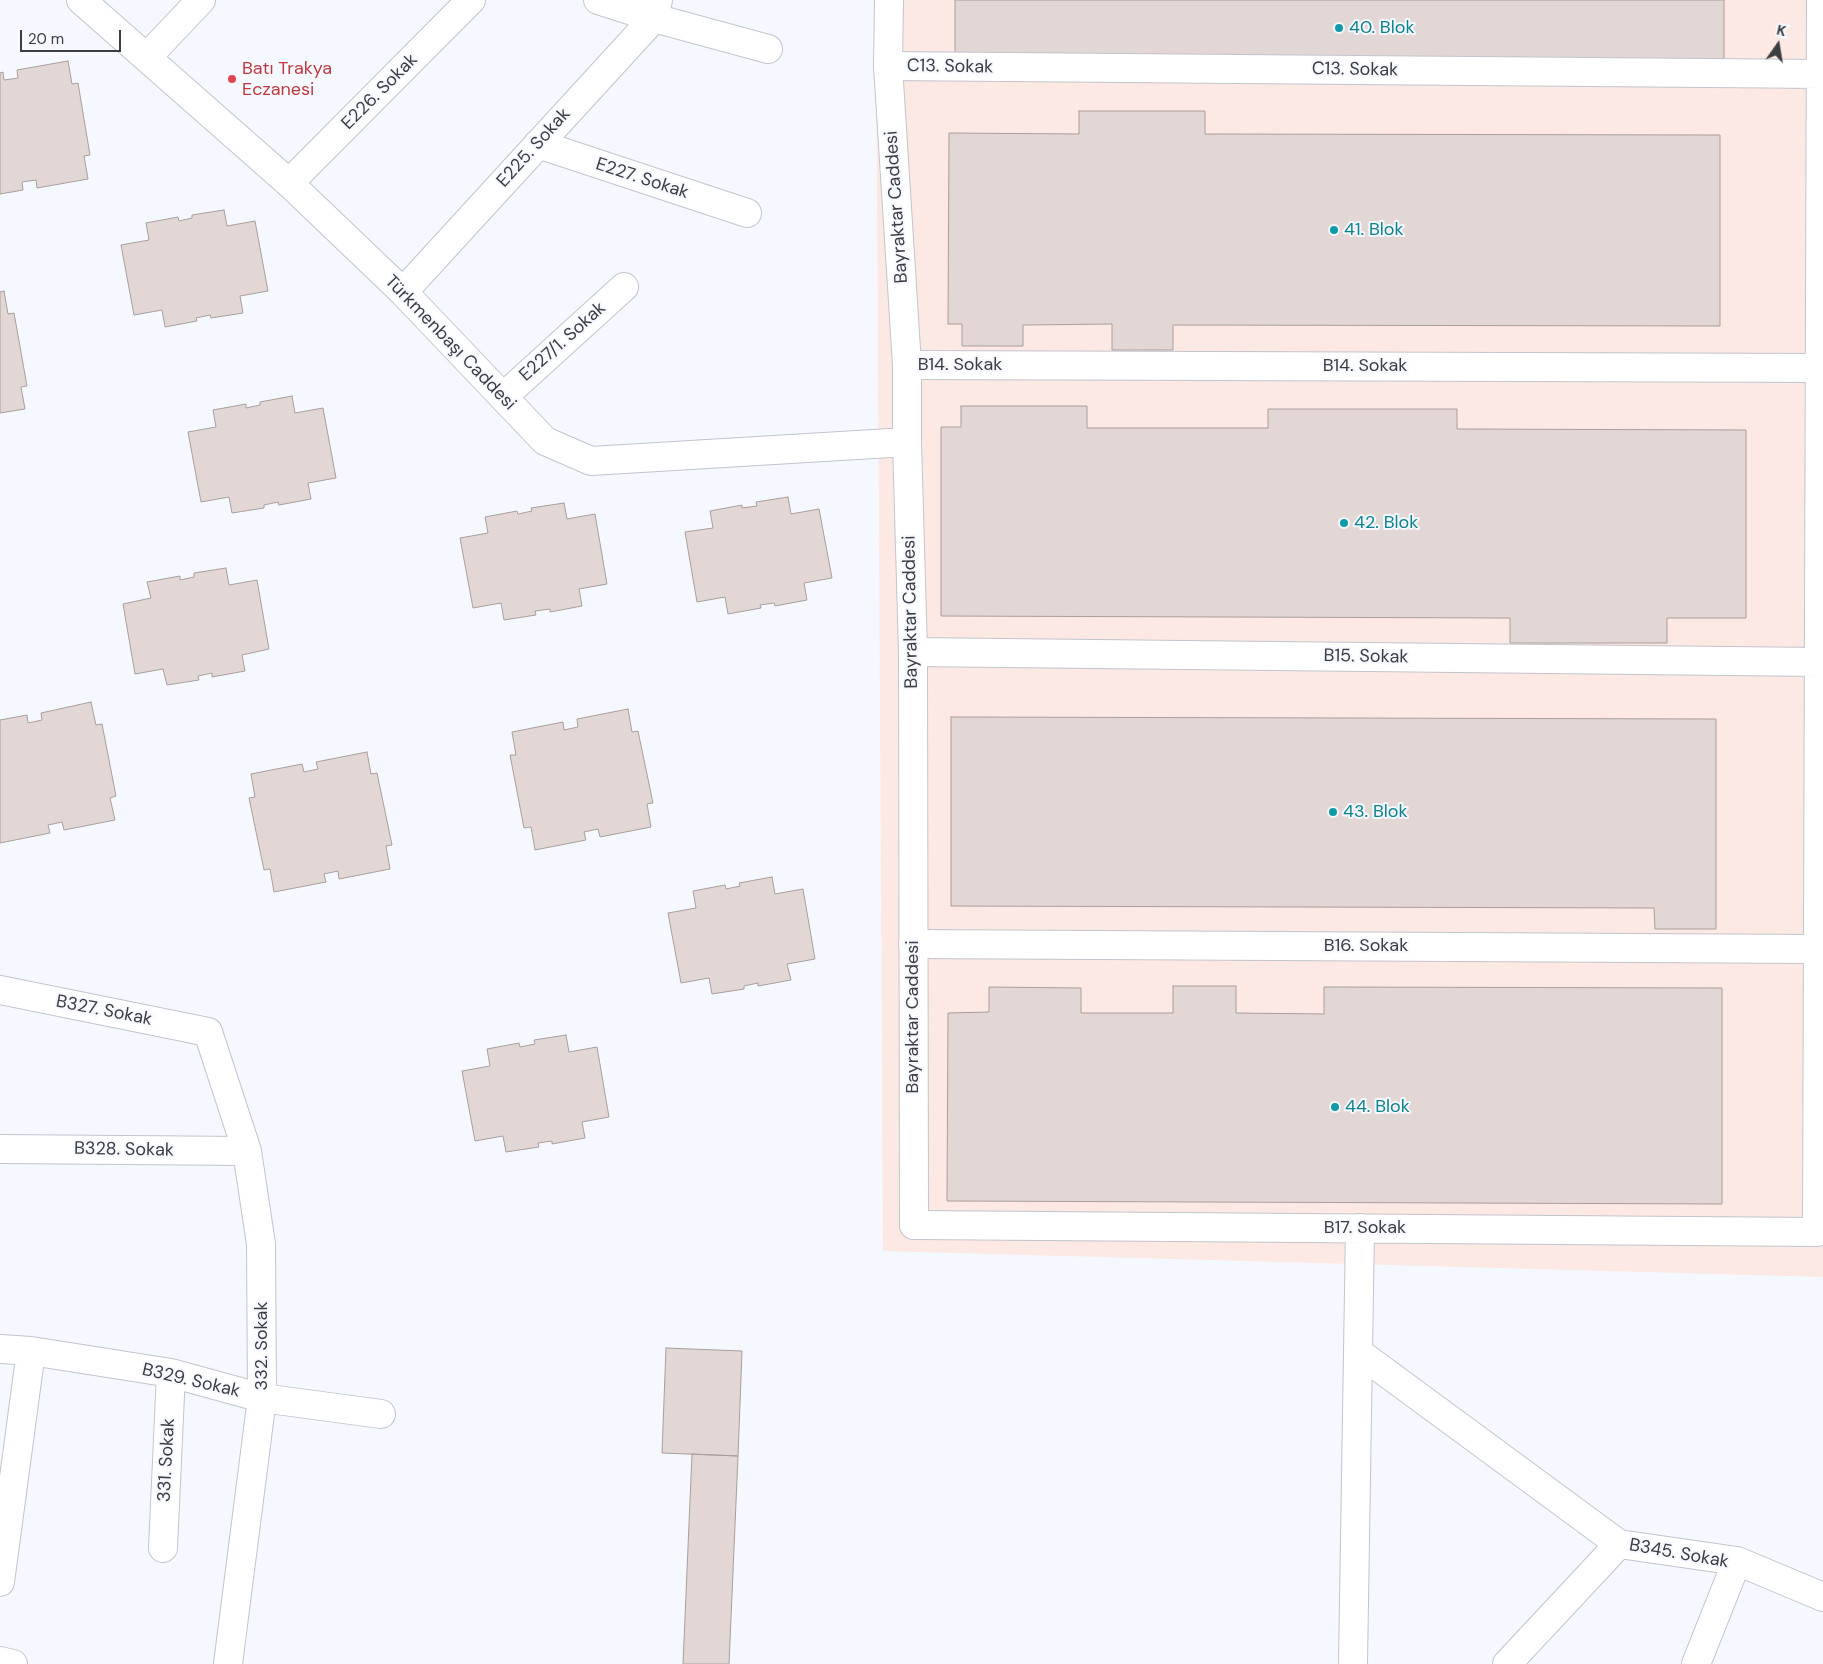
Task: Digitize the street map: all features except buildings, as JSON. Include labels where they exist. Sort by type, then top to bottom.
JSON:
[{"type":"street","name":"Türkmenbaşı Caddesi","points":[[81,0],[289,183],[403,292],[545,441],[591,461],[907,442]]},
{"type":"street","points":[[147,57],[201,0]]},
{"type":"street","name":"E226. Sokak","points":[[289,183],[471,0]]},
{"type":"street","points":[[598,0],[656,9],[768,49]]},
{"type":"street","name":"Bayraktar Caddesi","points":[[889,0],[888,66],[908,365],[907,442],[913,652],[914,1225]]},
{"type":"street","points":[[1818,949],[1821,0]]},
{"type":"street","name":"E225. Sokak","points":[[403,292],[538,144],[656,9]]},
{"type":"street","name":"C13. Sokak","points":[[888,66],[1822,74]]},
{"type":"street","name":"E227. Sokak","points":[[538,144],[747,213]]},
{"type":"street","name":"E227/1. Sokak","points":[[503,397],[624,287]]},
{"type":"street","name":"B14. Sokak","points":[[908,365],[1821,368]]},
{"type":"street","name":"B15. Sokak","points":[[913,652],[1819,662]]},
{"type":"street","name":"B16. Sokak","points":[[913,944],[1818,949]]},
{"type":"street","name":"B17. Sokak","points":[[914,1225],[1817,1232],[1818,949]]},
{"type":"street","name":"B327. Sokak","points":[[0,990],[208,1032]]},
{"type":"street","name":"332. Sokak","points":[[208,1032],[247,1151],[261,1244],[262,1398],[228,1664]]},
{"type":"street","name":"B328. Sokak","points":[[0,1149],[247,1151]]},
{"type":"street","points":[[1353,1664],[1360,1228]]},
{"type":"street","name":"B329. Sokak","points":[[0,1349],[30,1351],[171,1373],[262,1398],[381,1414]]},
{"type":"street","points":[[0,1582],[30,1351]]},
{"type":"street","points":[[1358,1352],[1619,1544]]},
{"type":"street","name":"331. Sokak","points":[[163,1548],[171,1373]]},
{"type":"street","name":"B345. Sokak","points":[[1507,1664],[1619,1544],[1737,1561],[1696,1664]]},
{"type":"street","points":[[1737,1561],[1823,1597]]},
{"type":"street","points":[[0,1660],[13,1664]]},
{"type":"shaded area","points":[[876,0],[1823,0],[1823,1277],[883,1251]]},
{"type":"place","name":"40. Blok","points":[[1339,28]]},
{"type":"place","name":"Batı Trakya Eczanesi","points":[[232,79]]},
{"type":"place","name":"41. Blok","points":[[1334,230]]},
{"type":"place","name":"42. Blok","points":[[1344,523]]},
{"type":"place","name":"43. Blok","points":[[1333,812]]},
{"type":"place","name":"44. Blok","points":[[1335,1107]]}]
